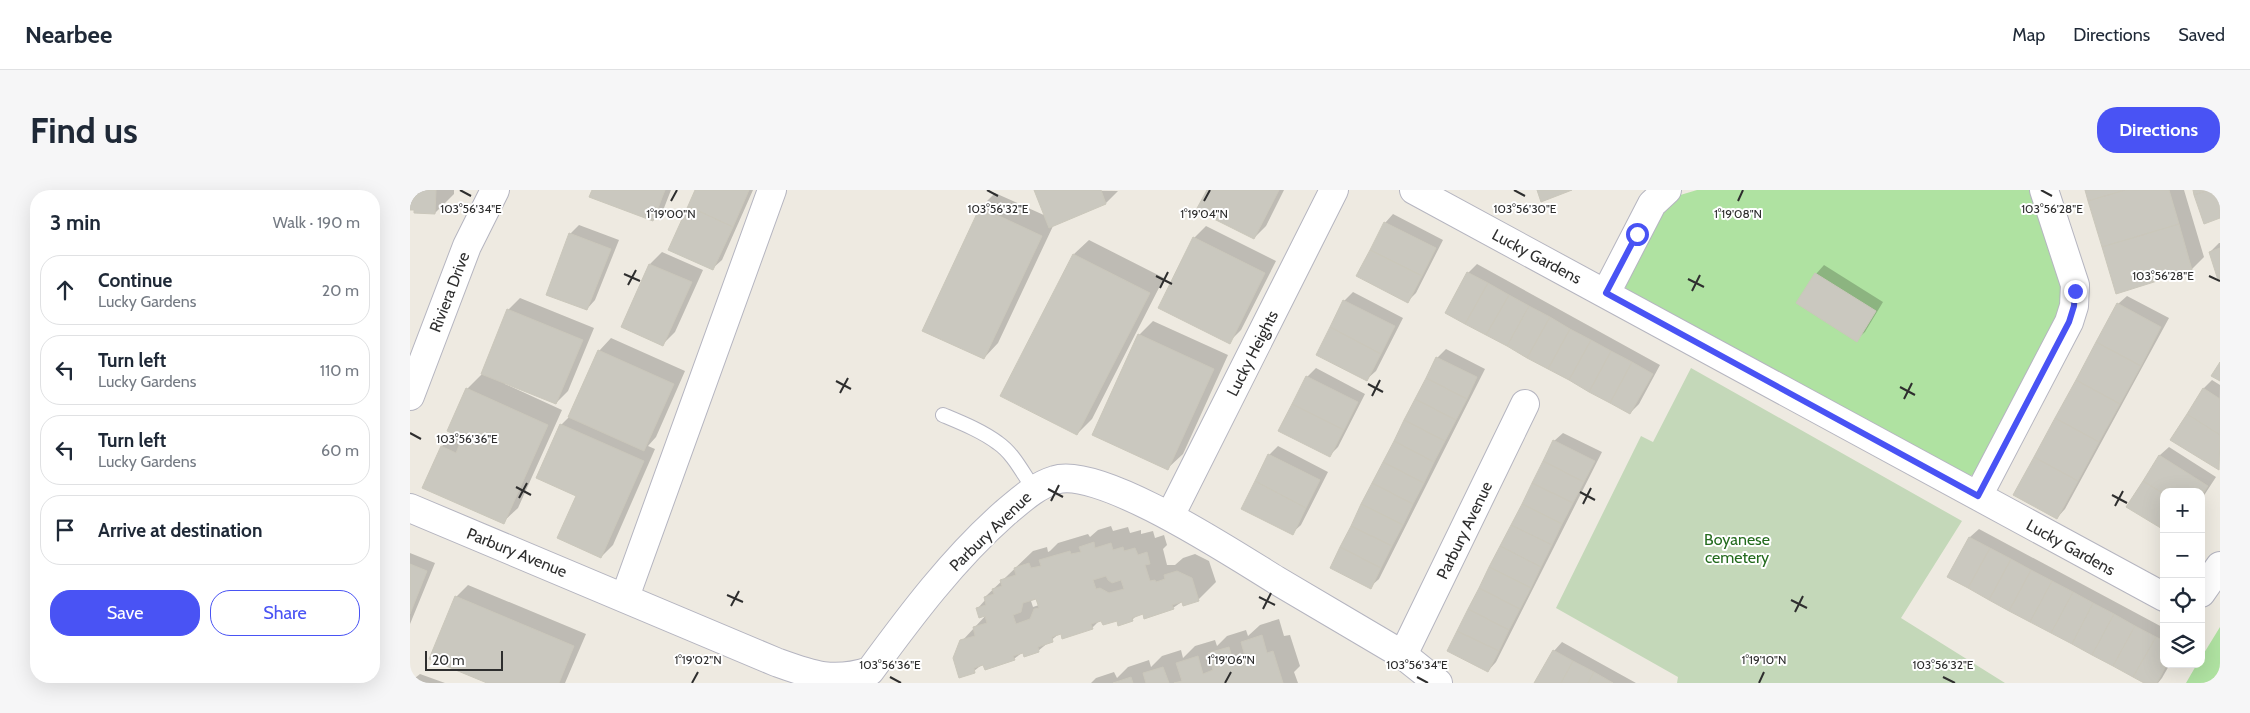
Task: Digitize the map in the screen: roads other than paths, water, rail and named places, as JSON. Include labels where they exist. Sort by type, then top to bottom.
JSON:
[{"type":"street","name":"Riviera Drive","points":[[410,396],[467,246],[495,190]]},
{"type":"street","points":[[625,597],[772,190]]},
{"type":"street","name":"Lucky Heights","points":[[1170,516],[1334,190]]},
{"type":"street","name":"Lucky Gardens","points":[[1414,190],[2160,595]]},
{"type":"street","points":[[1606,293],[1652,204],[1667,190]]},
{"type":"street","points":[[1978,496],[2069,322],[2074,306],[2074,280],[2044,190]]},
{"type":"street","name":"Parbury Avenue","points":[[1403,656],[1525,404]]},
{"type":"street","name":"Parbury Avenue","points":[[410,508],[776,662],[818,678],[839,680],[857,677],[870,671],[953,564],[985,531],[1034,489],[1057,479],[1082,479],[1102,485],[1170,516],[1403,656],[1438,683]]},
{"type":"street","points":[[2205,587],[2220,566]]},
{"type":"lane","points":[[943,415],[963,423],[999,444],[1014,459],[1034,489]]},
{"type":"park label","name":"Boyanese cemetery","points":[[1737,548]]}]
